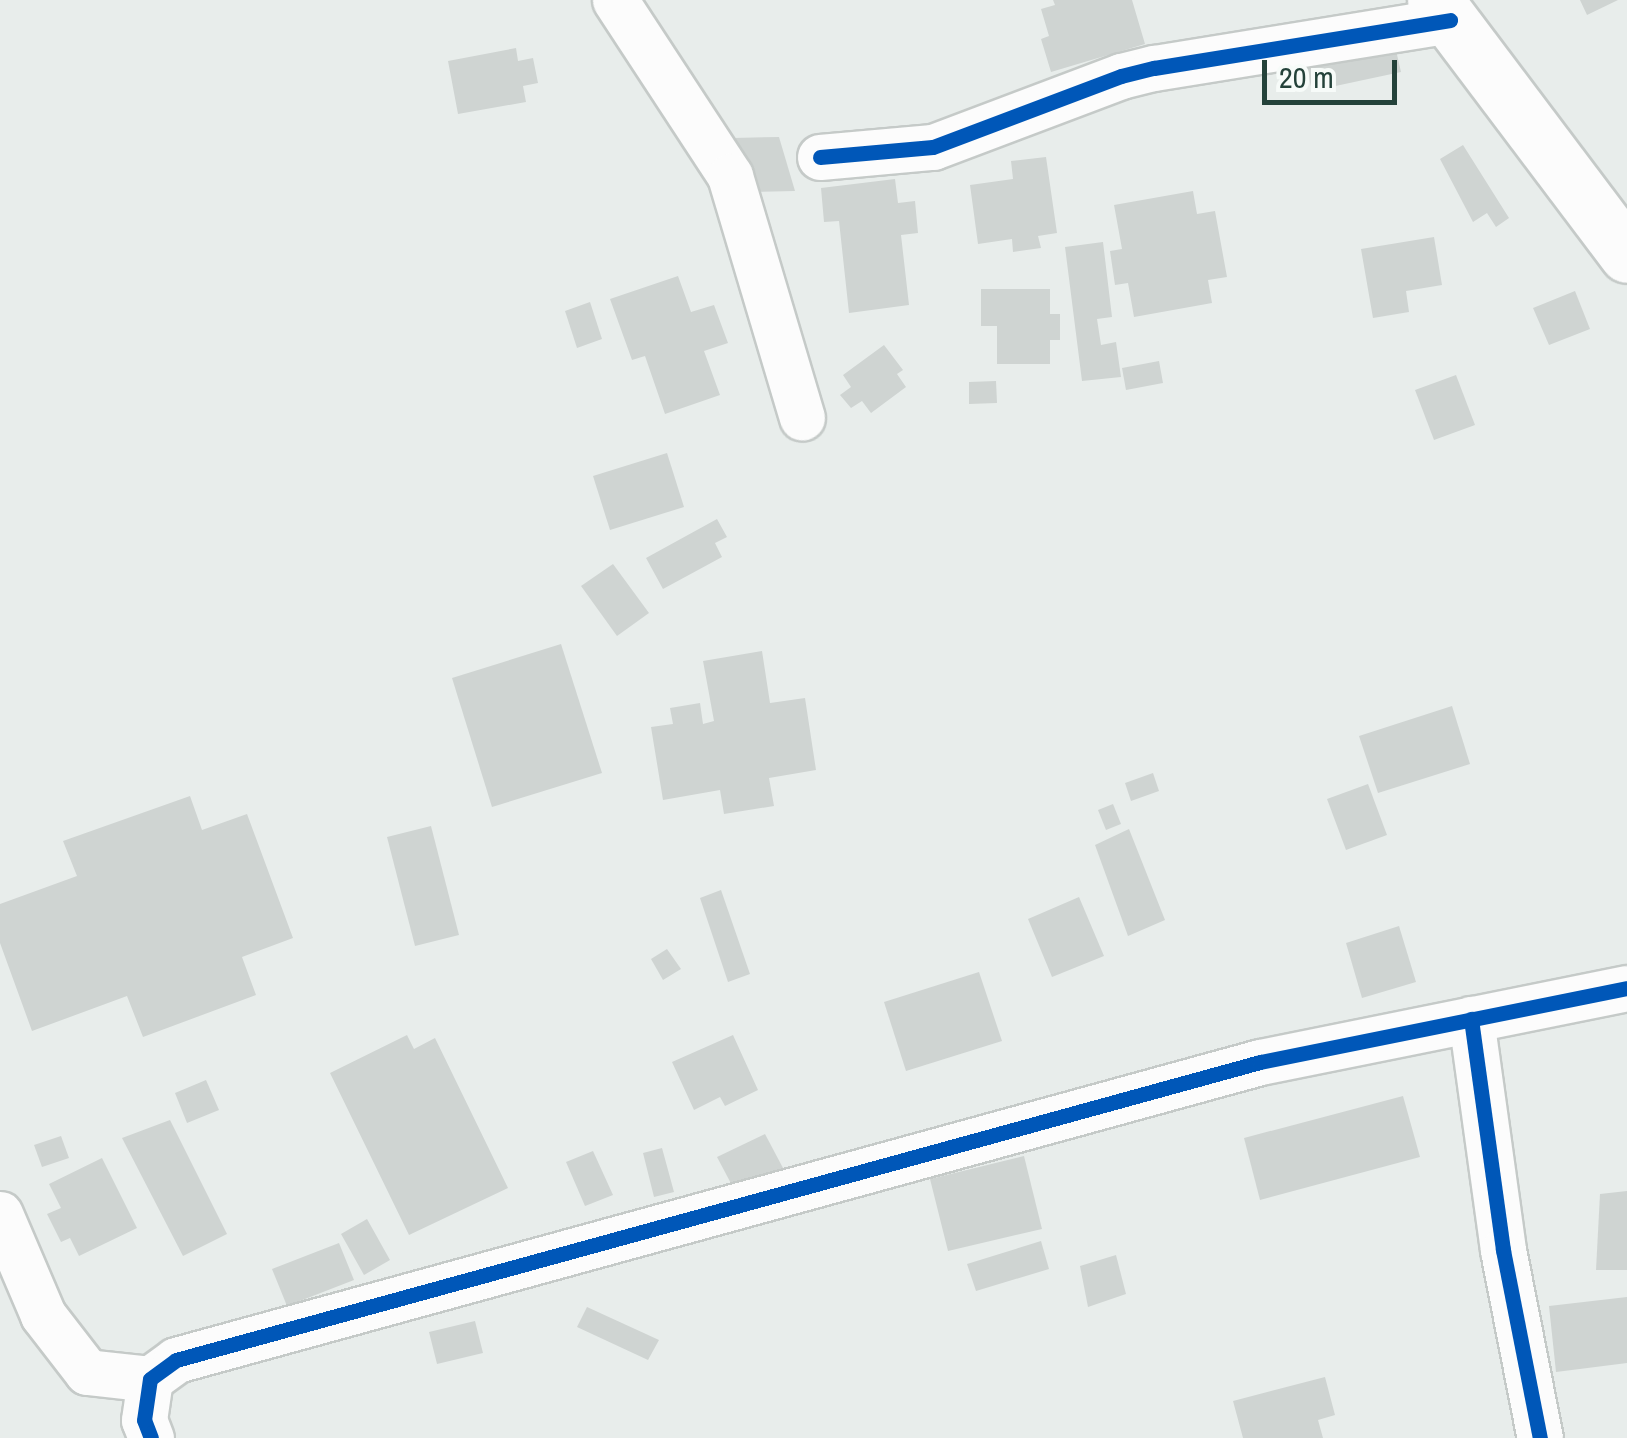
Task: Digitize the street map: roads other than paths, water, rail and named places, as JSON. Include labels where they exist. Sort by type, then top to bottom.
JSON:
[{"type":"street","points":[[616,0],[730,176],[802,416]]},
{"type":"street","points":[[820,157],[933,147],[1120,76],[1443,10],[1627,255]]},
{"type":"street","points":[[0,1214],[43,1315],[87,1372],[150,1379],[176,1360],[1260,1062],[1627,988]]},
{"type":"street","points":[[1471,1020],[1503,1250],[1540,1438]]},
{"type":"street","points":[[150,1379],[144,1420],[151,1438]]}]
